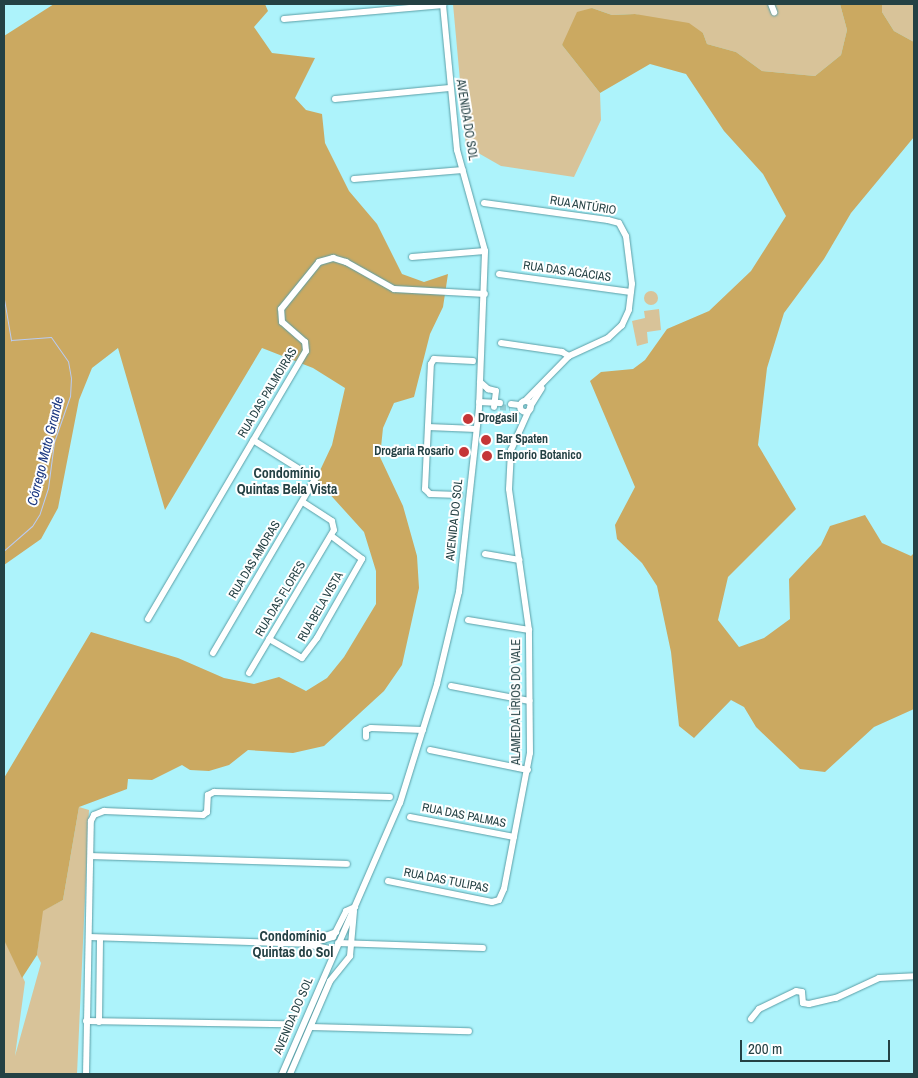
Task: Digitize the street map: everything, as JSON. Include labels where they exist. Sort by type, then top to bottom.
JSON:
[{"type":"street","points":[[284,19],[443,4]]},
{"type":"street","name":"AVENIDA DO SOL","points":[[354,907],[400,803],[423,730],[455,614],[479,405],[485,294],[485,251],[463,170],[449,88],[443,4]]},
{"type":"street","points":[[770,4],[774,12]]},
{"type":"street","points":[[335,99],[449,88]]},
{"type":"street","points":[[354,179],[463,170]]},
{"type":"street","name":"RUA ANTÚRIO","points":[[484,203],[619,223],[624,230],[630,254],[631,292],[629,310],[614,333],[569,356],[542,387]]},
{"type":"street","points":[[412,257],[485,251]]},
{"type":"street","name":"RUA DAS PALMOIRAS","points":[[148,619],[307,348],[302,338],[282,322],[281,309],[319,262],[333,258],[346,262],[394,289],[485,294]]},
{"type":"street","name":"RUA DAS ACÁCIAS","points":[[499,274],[631,292]]},
{"type":"street","points":[[501,343],[562,352],[569,356]]},
{"type":"street","points":[[459,495],[426,492],[432,360],[473,360]]},
{"type":"street","points":[[480,382],[488,389],[496,392]]},
{"type":"street","points":[[520,408],[525,401],[542,387]]},
{"type":"street","name":"ALAMEDA LÍRIOS DO VALE","points":[[513,442],[542,387]]},
{"type":"street","points":[[480,391],[496,392]]},
{"type":"street","points":[[479,405],[497,405],[496,392]]},
{"type":"street","points":[[525,401],[529,409]]},
{"type":"street","points":[[511,406],[529,409]]},
{"type":"street","name":"ALAMEDA LÍRIOS DO VALE","points":[[499,900],[504,889],[528,770],[530,701],[529,630],[508,490],[513,442],[520,408]]},
{"type":"street","points":[[428,427],[476,429]]},
{"type":"street","name":"RUA DAS AMORAS","points":[[213,652],[315,479],[253,440]]},
{"type":"street","points":[[303,502],[332,521],[334,526],[332,536]]},
{"type":"street","name":"RUA BELA VISTA","points":[[269,639],[304,658],[362,559],[357,552],[332,536]]},
{"type":"street","name":"RUA DAS FLORES","points":[[249,673],[332,536]]},
{"type":"street","points":[[485,554],[519,560]]},
{"type":"street","points":[[468,620],[529,630]]},
{"type":"street","points":[[451,686],[530,701]]},
{"type":"street","points":[[366,737],[369,729],[423,730]]},
{"type":"street","points":[[430,750],[528,770]]},
{"type":"street","points":[[86,1074],[92,856],[91,821],[98,813],[104,811],[206,814],[210,792],[390,797]]},
{"type":"street","name":"RUA DAS PALMAS","points":[[410,817],[514,837]]},
{"type":"street","points":[[92,856],[347,864]]},
{"type":"street","name":"RUA DAS TULIPAS","points":[[388,881],[492,902],[499,900]]},
{"type":"street","points":[[332,949],[334,935],[346,911],[354,907]]},
{"type":"street","points":[[332,949],[338,943],[354,907]]},
{"type":"street","points":[[290,1074],[330,981],[348,961],[352,945],[354,907]]},
{"type":"street","points":[[306,944],[334,935]]},
{"type":"street","points":[[89,937],[306,944],[332,949]]},
{"type":"street","points":[[99,1022],[100,938]]},
{"type":"street","points":[[338,943],[352,945],[483,948]]},
{"type":"street","name":"AVENIDA DO SOL","points":[[282,1074],[327,968],[332,949]]},
{"type":"street","points":[[752,1019],[759,1009],[796,991],[802,992],[803,1003],[810,1004],[836,998],[879,978],[914,976]]},
{"type":"street","points":[[87,988],[99,988]]},
{"type":"street","points":[[86,1021],[287,1024]]},
{"type":"street","points":[[311,1027],[469,1031]]},
{"type":"shaded area","points":[[54,4],[265,4],[268,11],[254,27],[272,53],[315,58],[295,98],[306,110],[322,114],[325,143],[349,191],[377,224],[402,274],[424,282],[448,274],[443,307],[430,334],[414,397],[394,403],[383,428],[380,457],[403,506],[417,556],[419,588],[402,665],[384,691],[324,746],[293,753],[248,750],[229,765],[209,771],[190,770],[182,765],[152,780],[128,779],[127,789],[79,807],[63,900],[43,911],[37,955],[22,978],[4,940],[4,778],[91,632],[178,658],[224,678],[254,684],[279,677],[306,691],[327,678],[344,657],[376,604],[376,571],[364,532],[316,479],[332,445],[345,388],[313,368],[262,348],[165,510],[118,348],[92,368],[79,400],[58,508],[41,539],[4,565],[4,36]]},
{"type":"shaded area","points":[[453,4],[840,4],[847,30],[841,55],[815,76],[762,71],[736,52],[707,44],[703,33],[635,14],[612,15],[592,8],[562,45],[600,93],[601,120],[574,177],[501,166],[466,146]]},
{"type":"shaded area","points":[[840,4],[882,4],[882,12],[894,31],[914,42],[914,137],[851,213],[824,259],[784,313],[767,368],[758,445],[796,509],[728,577],[718,620],[739,647],[764,638],[790,619],[789,579],[821,545],[830,526],[865,515],[882,543],[911,556],[914,553],[914,709],[874,727],[825,772],[800,769],[756,727],[744,707],[731,700],[694,738],[679,726],[671,652],[657,586],[642,563],[617,539],[615,525],[635,487],[590,381],[601,372],[633,369],[645,360],[667,329],[709,311],[751,271],[786,216],[763,174],[724,131],[686,74],[650,64],[600,93],[562,45],[577,12],[592,8],[612,15],[635,14],[689,23],[703,33],[707,44],[736,52],[762,71],[815,76],[841,55],[847,30]]},
{"type":"shaded area","points":[[882,4],[914,4],[914,42],[894,31],[882,12]]},
{"type":"shaded area","points":[[651,291],[656,293],[658,298],[656,303],[651,305],[646,303],[644,298],[646,293]]},
{"type":"shaded area","points":[[659,309],[661,330],[647,332],[648,343],[637,346],[632,321],[645,318],[644,311]]},
{"type":"shaded area","points":[[79,807],[89,810],[77,1074],[4,1074],[4,939],[25,982],[15,1056],[41,963],[37,955],[42,911],[63,900]]},
{"type":"waterway","name":"Córrego Mato Grande","points":[[4,299],[11,340],[51,337],[68,361],[71,378],[70,396],[54,442],[48,488],[39,515],[32,526],[4,550]]},
{"type":"tunnel","points":[[500,407],[510,408]]},
{"type":"place","name":"Drogasil","points":[[468,419]]},
{"type":"place","name":"Bar Spaten","points":[[486,440]]},
{"type":"place","name":"Drogaria Rosario","points":[[464,452]]},
{"type":"place","name":"Emporio Botanico","points":[[487,456]]},
{"type":"district","name":"Condomínio Quintas Bela Vista","points":[[287,482]]},
{"type":"district","name":"Condomínio Quintas do Sol","points":[[293,944]]}]
